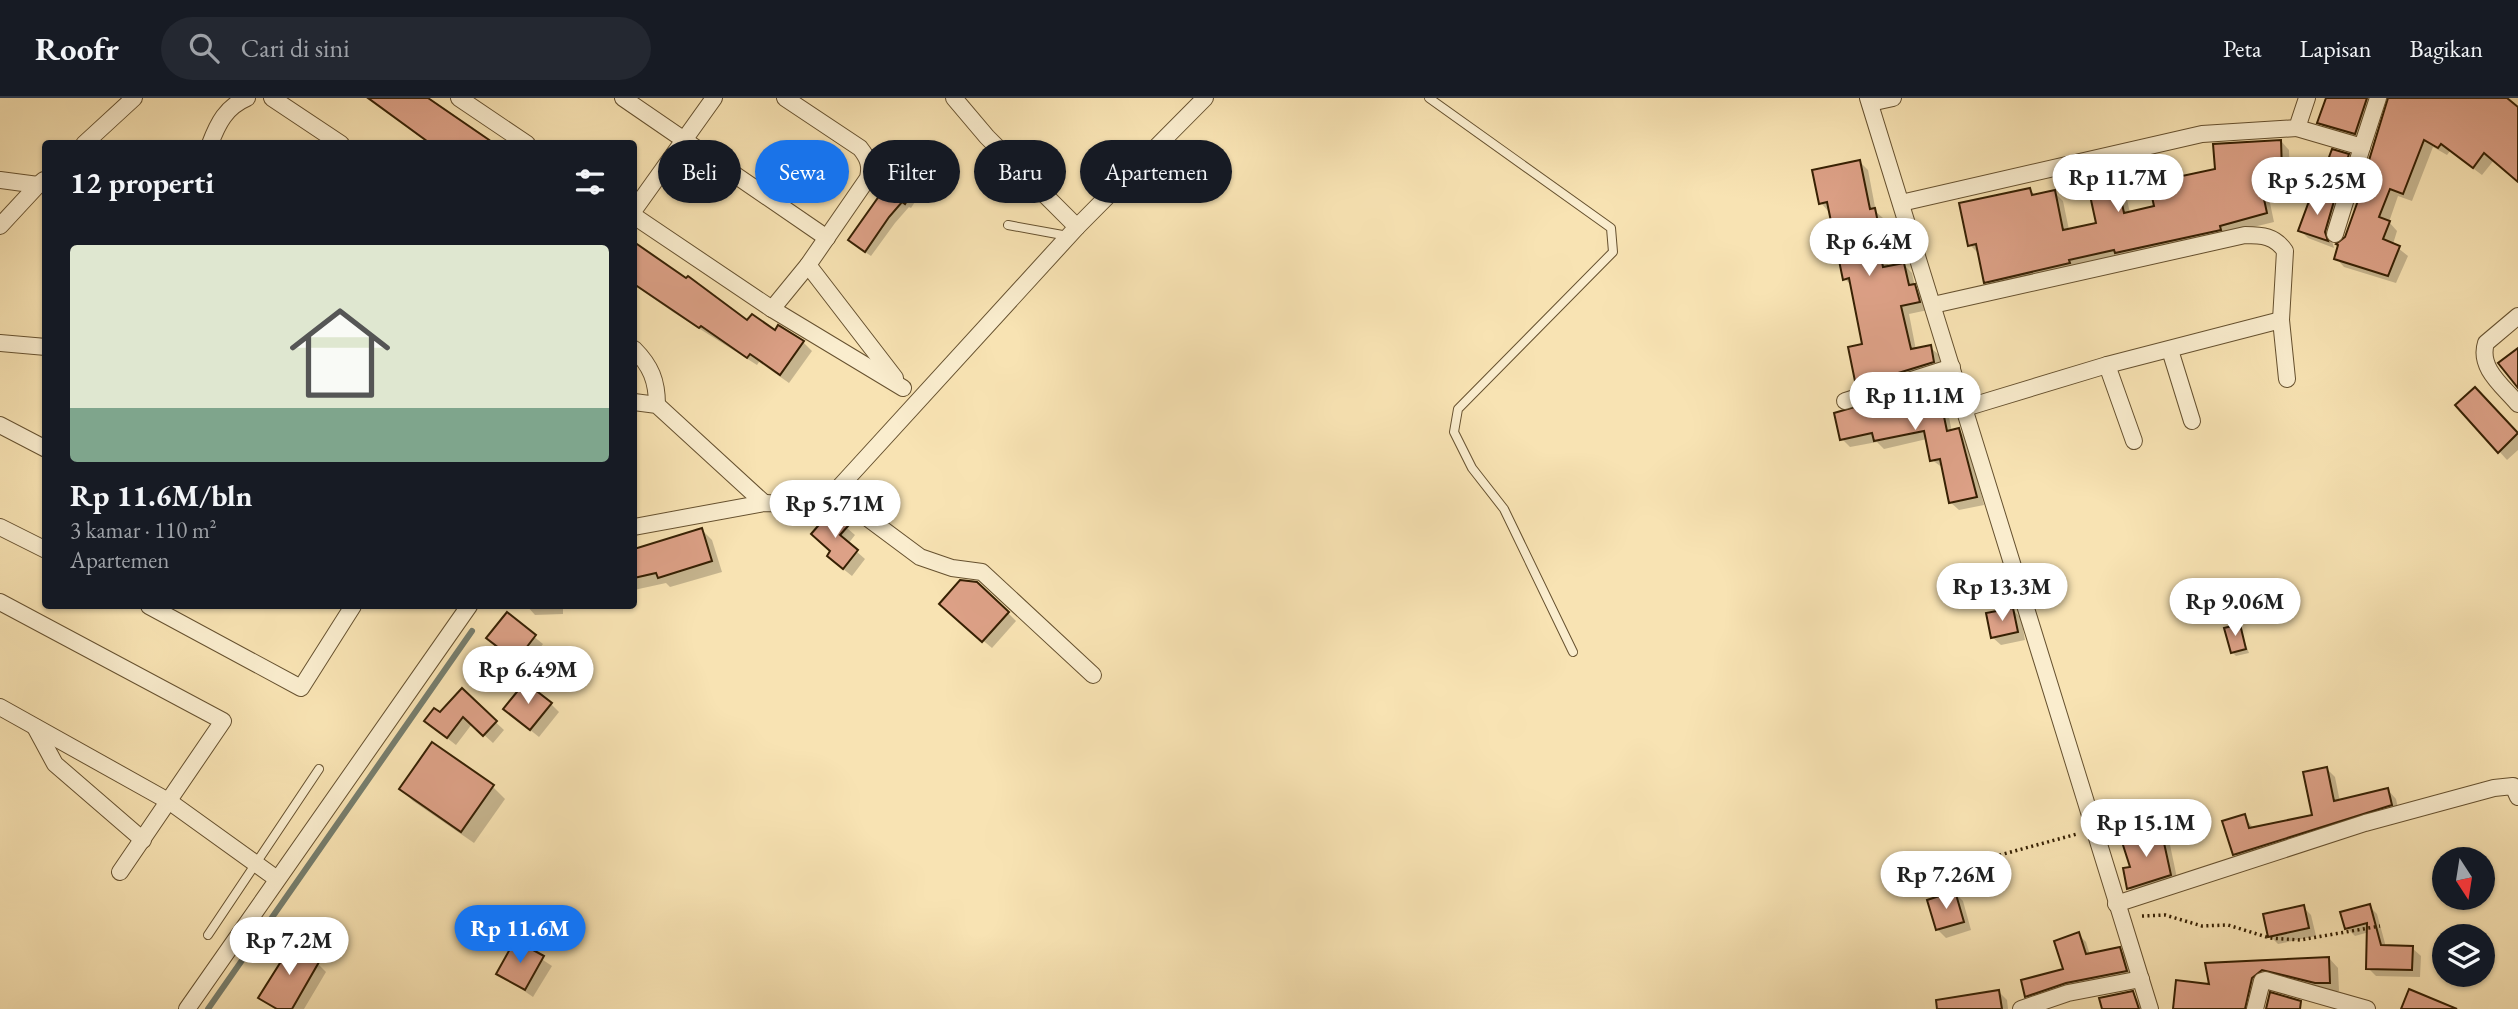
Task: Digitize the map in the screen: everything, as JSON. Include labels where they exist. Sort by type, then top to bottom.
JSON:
[{"type":"street","points":[[88,140],[134,98]]},
{"type":"street","points":[[212,140],[223,114],[233,104],[247,98]]},
{"type":"street","points":[[272,98],[320,137]]},
{"type":"street","points":[[459,98],[521,140]]},
{"type":"street","points":[[624,98],[827,238]]},
{"type":"street","points":[[637,206],[682,138],[714,98]]},
{"type":"street","points":[[772,309],[808,265],[868,178],[867,157],[860,148],[785,98]]},
{"type":"street","points":[[954,98],[1072,231]]},
{"type":"street","points":[[1893,98],[1869,101],[2150,1009]]},
{"type":"street","points":[[2297,128],[2307,98]]},
{"type":"street","points":[[2335,234],[2378,98]]},
{"type":"street","points":[[637,526],[764,503],[815,505],[834,494],[1072,231],[1194,102]]},
{"type":"street","points":[[1901,203],[2203,134],[2297,128],[2362,147]]},
{"type":"street","points":[[0,180],[42,182]]},
{"type":"street","points":[[0,226],[42,182]]},
{"type":"street","points":[[637,218],[772,309],[903,388],[917,400]]},
{"type":"street","points":[[1933,305],[2245,235],[2265,235],[2280,243],[2285,251],[2281,320],[2287,379]]},
{"type":"street","points":[[808,265],[903,388]]},
{"type":"street","points":[[2518,316],[2486,343],[2483,359],[2488,369],[2518,404]]},
{"type":"street","points":[[1965,408],[2107,365],[2281,320]]},
{"type":"street","points":[[0,343],[42,347]]},
{"type":"street","points":[[2170,350],[2192,421]]},
{"type":"street","points":[[637,352],[645,360],[657,383],[657,405]]},
{"type":"street","points":[[2107,365],[2134,441]]},
{"type":"street","points":[[1845,401],[1952,368]]},
{"type":"street","points":[[637,402],[657,405],[764,503]]},
{"type":"street","points":[[0,425],[42,447]]},
{"type":"street","points":[[834,494],[920,558],[944,566],[982,572],[1093,675]]},
{"type":"street","points":[[0,527],[42,548]]},
{"type":"street","points":[[0,602],[223,721],[120,872]]},
{"type":"street","points":[[155,609],[301,688],[344,609]]},
{"type":"street","points":[[187,1009],[467,609]]},
{"type":"street","points":[[0,708],[170,802],[277,879]]},
{"type":"street","points":[[34,727],[55,764],[143,839]]},
{"type":"street","points":[[2119,911],[2365,823],[2494,788],[2512,786],[2518,797]]},
{"type":"street","points":[[2021,1009],[2068,993],[2141,979]]},
{"type":"street","points":[[2255,1009],[2265,980],[2367,1009]]},
{"type":"lane","points":[[1429,98],[1611,228],[1613,252],[1458,408],[1454,432],[1472,468],[1504,509],[1573,652]]},
{"type":"lane","points":[[1008,225],[1072,231]]},
{"type":"lane","points":[[208,935],[319,769]]},
{"type":"path","points":[[1941,871],[2093,830]]},
{"type":"path","points":[[2119,911],[2165,915],[2202,926],[2228,925],[2270,938],[2300,940],[2380,926]]},
{"type":"building","points":[[368,98],[428,98],[489,140],[426,140]]},
{"type":"building","points":[[2326,98],[2367,98],[2355,134],[2317,123]]},
{"type":"building","points":[[2388,98],[2507,98],[2518,107],[2518,182],[2484,153],[2473,168],[2441,144],[2438,148],[2424,140],[2403,194],[2390,189],[2379,217],[2390,221],[2383,239],[2400,246],[2388,276],[2334,259],[2338,245],[2336,244],[2345,237],[2365,181],[2363,180]]},
{"type":"building","points":[[2281,140],[2282,171],[2258,171],[2267,213],[2220,226],[2221,230],[2069,260],[2070,263],[1984,283],[1976,244],[1968,246],[1959,203],[2030,188],[2032,195],[2055,190],[2063,230],[2096,223],[2086,177],[2115,171],[2124,213],[2154,206],[2149,183],[2215,169],[2213,144]]},
{"type":"building","points":[[2332,149],[2349,154],[2343,173],[2325,168]]},
{"type":"building","points":[[1860,160],[1870,209],[1875,208],[1880,232],[1876,233],[1883,267],[1904,263],[1909,285],[1915,284],[1920,302],[1901,306],[1911,349],[1931,345],[1934,362],[1856,386],[1848,347],[1862,344],[1849,278],[1843,280],[1827,202],[1819,204],[1812,170]]},
{"type":"building","points":[[2305,164],[2334,174],[2326,195],[2298,185]]},
{"type":"building","points":[[2312,193],[2334,201],[2325,232],[2328,241],[2298,231]]},
{"type":"building","points":[[874,203],[901,203],[865,252],[848,240]]},
{"type":"building","points":[[637,244],[686,278],[688,276],[747,320],[752,314],[775,330],[778,325],[804,341],[780,375],[750,354],[747,358],[701,326],[699,328],[637,286]]},
{"type":"building","points":[[2518,348],[2518,388],[2498,363]]},
{"type":"building","points":[[1937,383],[1947,431],[1959,428],[1977,497],[1949,503],[1940,459],[1930,461],[1924,431],[1874,441],[1872,433],[1840,440],[1834,413]]},
{"type":"building","points":[[2475,387],[2518,433],[2498,453],[2455,405]]},
{"type":"building","points":[[831,511],[848,526],[840,535],[858,550],[843,569],[827,556],[830,551],[811,534]]},
{"type":"building","points":[[702,528],[712,561],[658,578],[656,573],[637,577],[637,548]]},
{"type":"building","points":[[960,580],[977,582],[1009,612],[982,642],[939,604]]},
{"type":"building","points":[[2013,608],[2018,632],[1991,638],[1986,613]]},
{"type":"building","points":[[507,612],[536,635],[516,661],[486,638]]},
{"type":"building","points":[[2240,624],[2246,649],[2231,653],[2224,628]]},
{"type":"building","points":[[525,682],[552,703],[530,730],[503,709]]},
{"type":"building","points":[[462,688],[497,721],[483,736],[463,717],[447,738],[424,721],[434,708],[440,712]]},
{"type":"building","points":[[432,742],[494,785],[461,832],[399,789]]},
{"type":"building","points":[[2327,767],[2334,801],[2388,788],[2392,805],[2233,855],[2222,821],[2245,814],[2249,828],[2312,815],[2303,772]]},
{"type":"building","points":[[2161,829],[2171,875],[2127,889],[2123,868],[2130,867],[2122,842]]},
{"type":"building","points":[[1955,891],[1964,922],[1936,930],[1927,900]]},
{"type":"building","points":[[2370,904],[2381,945],[2413,946],[2412,970],[2366,969],[2367,923],[2345,929],[2340,912]]},
{"type":"building","points":[[2304,905],[2309,928],[2268,937],[2263,914]]},
{"type":"building","points":[[2079,932],[2086,954],[2120,947],[2127,971],[2066,983],[2025,997],[2021,980],[2063,969],[2054,941]]},
{"type":"building","points":[[285,940],[319,962],[292,1009],[277,1009],[258,998],[280,963],[273,958]]},
{"type":"building","points":[[515,940],[544,956],[525,990],[496,974]]},
{"type":"building","points":[[2329,957],[2330,983],[2315,983],[2262,970],[2252,978],[2245,1009],[2173,1009],[2176,980],[2209,984],[2205,963]]},
{"type":"building","points":[[2409,989],[2457,1009],[2401,1009]]},
{"type":"building","points":[[1999,990],[2002,1009],[1937,1009],[1936,1000]]},
{"type":"building","points":[[2133,991],[2139,1009],[2102,1009],[2099,998]]},
{"type":"building","points":[[2270,992],[2301,1001],[2300,1009],[2266,1009]]},
{"type":"waterway","points":[[208,1009],[472,631]]}]
